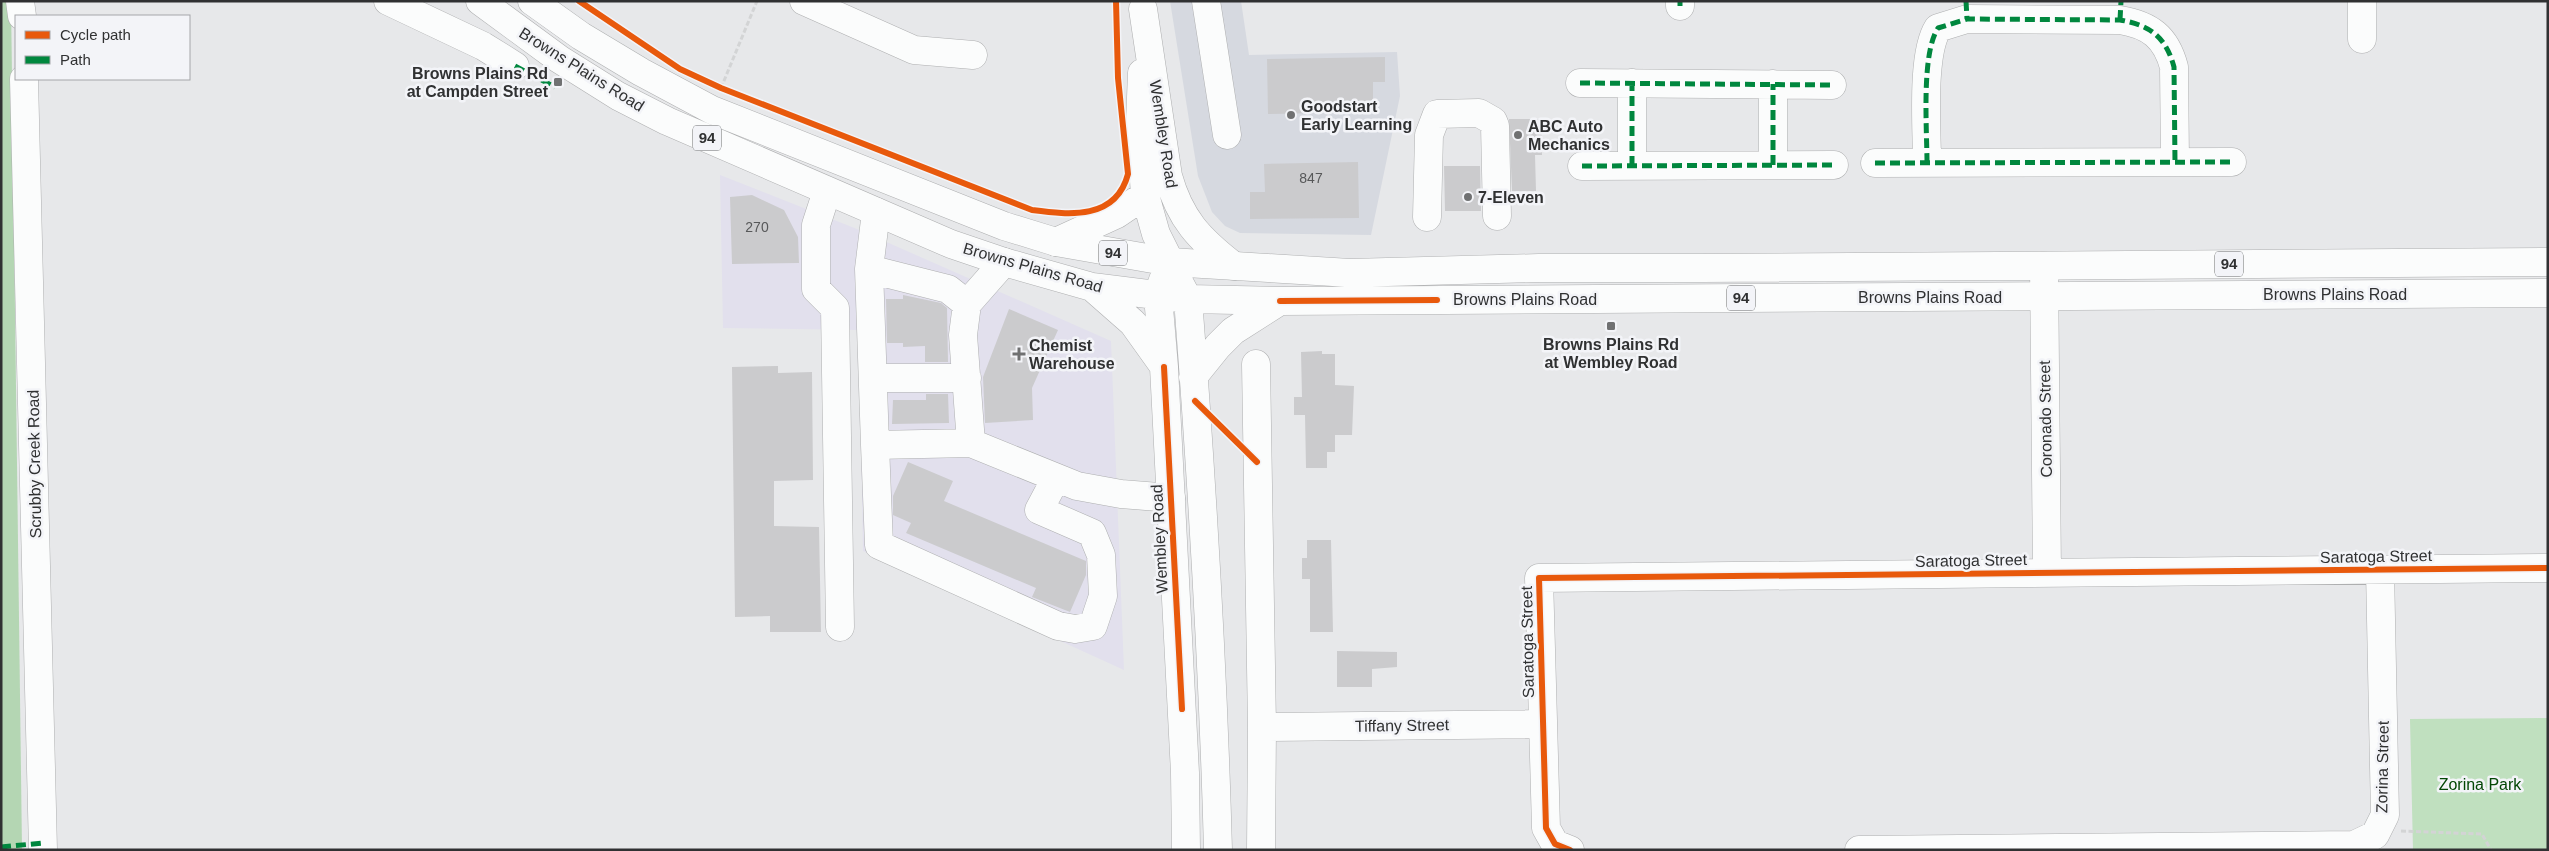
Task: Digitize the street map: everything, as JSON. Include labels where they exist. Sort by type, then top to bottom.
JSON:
[{"type":"street","points":[[20,1],[22,15]]},
{"type":"street","points":[[388,1],[484,46],[515,66]]},
{"type":"street","name":"Browns Plains Road","points":[[480,1],[560,59],[618,96],[667,121],[951,244],[1004,262],[1092,287],[1188,299],[1280,301],[1352,299],[2548,293]]},
{"type":"street","name":"Browns Plains Road","points":[[532,1],[581,36],[641,72],[712,110],[1004,226],[1056,242],[1170,262],[1350,273],[1539,268],[2548,262]]},
{"type":"street","points":[[804,1],[914,50],[973,55]]},
{"type":"street","points":[[1206,1],[1227,135]]},
{"type":"street","points":[[2362,1],[2362,39]]},
{"type":"street","name":"Wembley Road","points":[[1143,5],[1140,122],[1145,195],[1156,234],[1188,299],[1216,765],[1218,850]]},
{"type":"street","name":"Wembley Road","points":[[1143,5],[1168,176],[1175,198],[1184,217],[1196,233],[1206,244],[1234,266]]},
{"type":"street","points":[[1927,163],[1927,100],[1931,39],[1938,28],[1967,10],[2121,10],[2157,34],[2170,52],[2174,67],[2175,162]]},
{"type":"street","name":"Scrubby Creek Road","points":[[24,80],[43,850]]},
{"type":"street","points":[[1580,83],[1832,85]]},
{"type":"street","points":[[1632,84],[1632,166]]},
{"type":"street","points":[[1773,84],[1773,165]]},
{"type":"street","points":[[1427,217],[1429,135],[1437,114],[1479,113],[1493,121],[1495,126],[1497,216]]},
{"type":"street","points":[[1875,164],[2232,162]]},
{"type":"street","points":[[1582,166],[1834,165]]},
{"type":"street","points":[[828,191],[816,224],[816,289],[835,308],[840,627]]},
{"type":"street","points":[[1056,242],[1117,214],[1145,195]]},
{"type":"street","points":[[876,212],[869,269],[879,545],[1058,626],[1075,629],[1093,626],[1103,596],[1101,554],[1092,533],[1039,510],[1056,478]]},
{"type":"street","points":[[971,443],[963,335],[967,304],[1004,262]]},
{"type":"street","points":[[1170,262],[1217,275],[1243,285],[1267,289],[1322,290],[1352,299]]},
{"type":"street","name":"Wembley Road","points":[[1170,262],[1158,296],[1164,367],[1185,773],[1186,850]]},
{"type":"street","name":"Coronado Street","points":[[2044,266],[2047,573]]},
{"type":"street","points":[[869,269],[948,289],[967,304]]},
{"type":"street","points":[[1092,287],[1134,322],[1164,367]]},
{"type":"street","points":[[1193,376],[1233,331],[1280,301]]},
{"type":"street","points":[[1256,364],[1262,727],[1261,850]]},
{"type":"street","points":[[873,378],[967,378]]},
{"type":"street","points":[[875,446],[971,443],[1056,478],[1094,490],[1171,498]]},
{"type":"street","name":"Saratoga Street","points":[[1542,724],[1539,578],[2548,568]]},
{"type":"street","name":"Zorina Street","points":[[1859,850],[2354,845],[2375,835],[2385,815],[2380,570]]},
{"type":"street","points":[[1542,724],[1546,828],[1558,848]]},
{"type":"street","name":"Tiffany Street","points":[[1262,727],[1542,724]]},
{"type":"path","points":[[721,88],[757,1]]},
{"type":"path","points":[[713,84],[730,92]]},
{"type":"path","points":[[2378,828],[2416,833],[2482,834],[2491,850]]},
{"type":"shaded area","name":"Goodstart Early Learning","points":[[1170,1],[1241,1],[1249,55],[1397,52],[1400,96],[1371,235],[1240,233],[1225,226],[1212,212],[1198,176]]},
{"type":"shaded area","points":[[720,175],[857,229],[1111,341],[1124,670],[863,551],[859,330],[723,328]]},
{"type":"green space","points":[[1,1],[11,1],[22,850],[1,850]]},
{"type":"green space","name":"Zorina Park","points":[[2548,718],[2548,850],[2413,850],[2410,719]]},
{"type":"building","points":[[1385,57],[1385,82],[1373,82],[1373,112],[1268,114],[1267,59]]},
{"type":"building","points":[[1509,119],[1541,119],[1542,155],[1535,155],[1536,191],[1512,191]]},
{"type":"building","points":[[1358,162],[1359,218],[1250,219],[1250,192],[1265,192],[1264,164]]},
{"type":"building","name":"7-Eleven","points":[[1444,166],[1480,166],[1481,211],[1445,211]]},
{"type":"building","points":[[752,195],[784,210],[798,237],[799,263],[732,264],[730,197]]},
{"type":"building","points":[[903,295],[941,303],[947,308],[948,362],[925,362],[925,346],[903,347],[903,343],[887,343],[886,299],[903,299]]},
{"type":"building","name":"Chemist Warehouse","points":[[1009,309],[1058,330],[1032,388],[1033,420],[985,423],[983,377]]},
{"type":"building","points":[[1322,351],[1322,354],[1335,354],[1335,385],[1354,386],[1352,435],[1335,435],[1335,452],[1327,452],[1327,468],[1306,468],[1305,415],[1294,415],[1294,397],[1302,397],[1301,352]]},
{"type":"building","points":[[778,366],[778,373],[812,372],[813,480],[774,481],[774,526],[819,527],[821,632],[770,632],[770,616],[735,617],[732,367]]},
{"type":"building","points":[[926,394],[948,394],[949,423],[892,424],[893,400],[926,400]]},
{"type":"building","points":[[908,462],[953,481],[944,501],[1086,561],[1086,575],[1070,612],[1032,597],[1036,588],[906,533],[911,523],[893,515],[893,496]]},
{"type":"building","points":[[1307,540],[1331,540],[1333,632],[1310,632],[1310,579],[1302,579],[1302,558],[1307,558]]},
{"type":"building","points":[[1337,651],[1397,652],[1397,667],[1372,669],[1372,687],[1337,687]]},
{"type":"marked path","points":[[1680,1],[1680,6]]},
{"type":"marked path","points":[[1966,1],[1967,19]]},
{"type":"marked path","points":[[2120,20],[2121,1]]},
{"type":"marked path","points":[[1927,163],[1926,93],[1929,55],[1933,40],[1938,28],[1967,19],[2120,20],[2148,29],[2161,40],[2171,57],[2174,67],[2175,162]]},
{"type":"marked path","points":[[515,66],[555,87]]},
{"type":"marked path","points":[[1580,83],[1832,85]]},
{"type":"marked path","points":[[1632,83],[1632,166]]},
{"type":"marked path","points":[[1773,84],[1773,165]]},
{"type":"marked path","points":[[1875,163],[2232,162]]},
{"type":"marked path","points":[[1582,166],[1834,165]]},
{"type":"marked path","points":[[1,847],[43,843]]},
{"type":"cycle path","points":[[579,1],[680,69],[721,88],[1032,210],[1061,213],[1090,211],[1102,207],[1113,200],[1122,189],[1128,174],[1118,78],[1116,1]]},
{"type":"cycle path","points":[[1280,301],[1437,300]]},
{"type":"cycle path","points":[[1164,367],[1182,709]]},
{"type":"cycle path","points":[[1195,401],[1257,462]]},
{"type":"cycle path","points":[[1570,850],[1555,844],[1546,828],[1539,578],[2548,568]]},
{"type":"place","name":"Browns Plains Rd at Campden Street","points":[[558,82]]},
{"type":"place","name":"Goodstart Early Learning","points":[[1291,115]]},
{"type":"place","name":"ABC Auto Mechanics","points":[[1518,135]]},
{"type":"place","name":"7-Eleven","points":[[1468,197]]},
{"type":"place","name":"Browns Plains Rd at Wembley Road","points":[[1611,326]]},
{"type":"place","name":"Chemist Warehouse","points":[[1019,354]]}]
